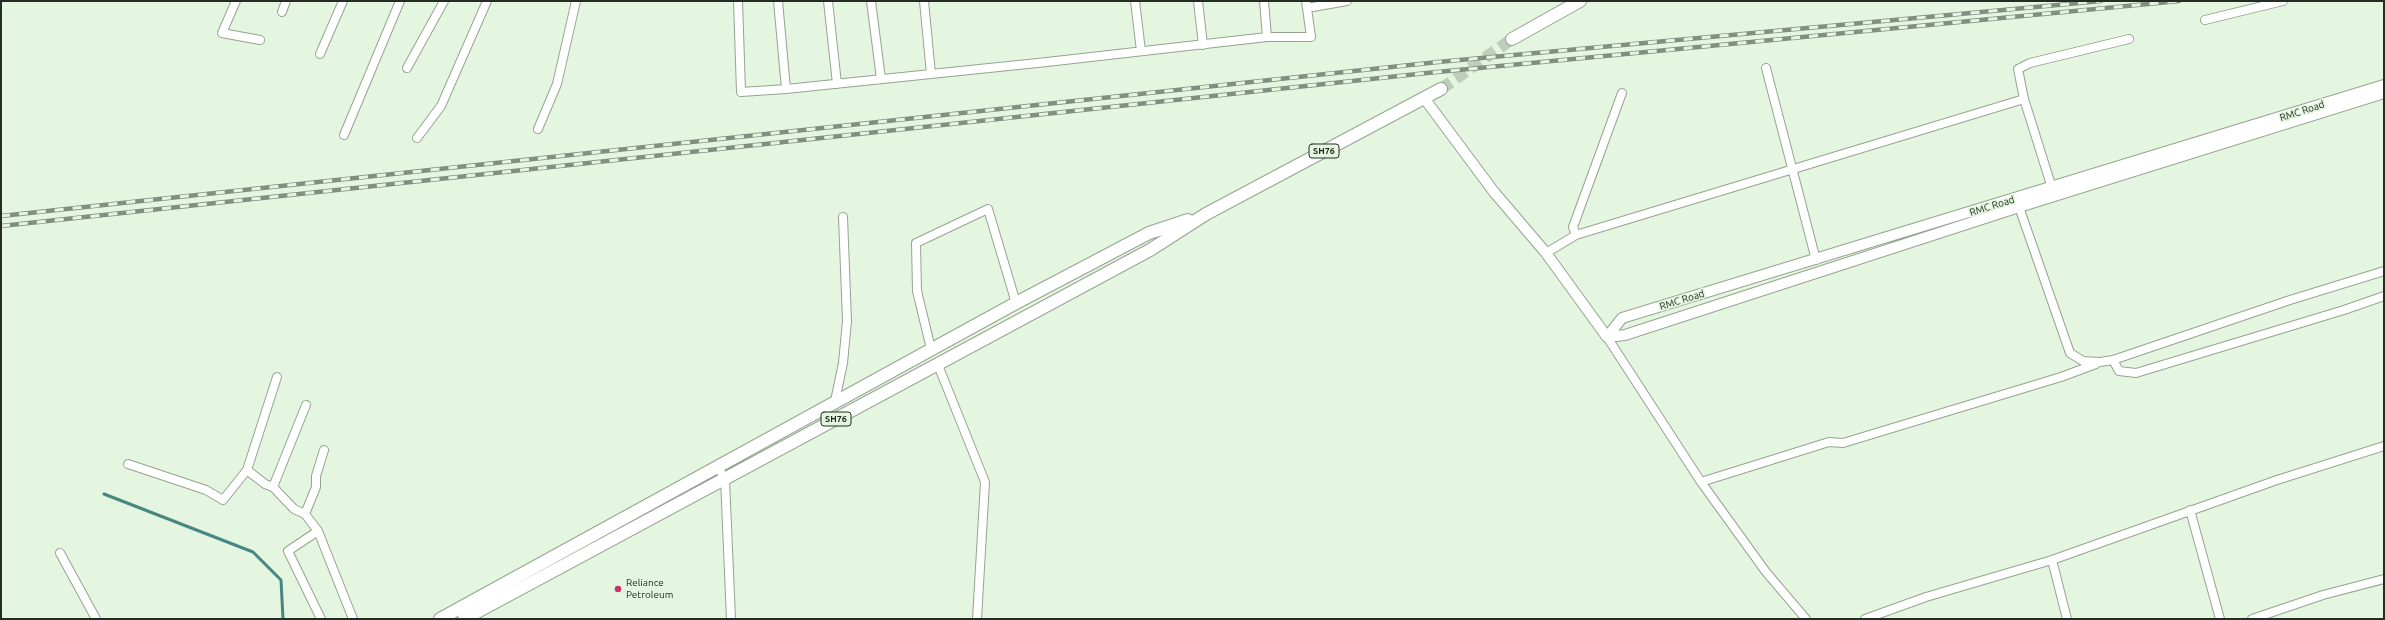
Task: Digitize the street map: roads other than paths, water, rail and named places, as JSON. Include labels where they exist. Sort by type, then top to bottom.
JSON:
[{"type":"main road","points":[[1512,39],[1580,1]]},
{"type":"main road","name":"SH76","points":[[464,619],[951,358],[1150,250],[1206,214],[1441,89]]},
{"type":"main road","points":[[440,619],[1016,303],[1149,233],[1206,214]]},
{"type":"main road","points":[[944,342],[951,358]]},
{"type":"street","points":[[236,1],[222,33],[260,40]]},
{"type":"street","points":[[282,12],[286,1]]},
{"type":"street","points":[[320,54],[343,1]]},
{"type":"street","points":[[344,135],[400,1]]},
{"type":"street","points":[[407,68],[444,1]]},
{"type":"street","points":[[417,138],[441,106],[487,1]]},
{"type":"street","points":[[538,129],[557,84],[576,1]]},
{"type":"street","points":[[738,1],[740,92],[837,84],[1268,37],[1311,36],[1307,4],[1347,1]]},
{"type":"street","points":[[778,1],[786,89]]},
{"type":"street","points":[[828,1],[837,84]]},
{"type":"street","points":[[871,1],[881,79]]},
{"type":"street","points":[[924,1],[930,74]]},
{"type":"street","points":[[1135,1],[1141,51]]},
{"type":"street","points":[[1198,1],[1203,45]]},
{"type":"street","points":[[1264,1],[1268,37]]},
{"type":"street","points":[[2205,20],[2283,1]]},
{"type":"street","points":[[2052,188],[2024,99],[2018,69],[2030,63],[2129,39]]},
{"type":"street","points":[[1766,68],[1816,260]]},
{"type":"street","name":"RMC Road","points":[[1607,336],[1622,318],[2052,188],[2384,85]]},
{"type":"street","points":[[1576,235],[1572,227],[1622,93]]},
{"type":"street","name":"RMC Road","points":[[1607,336],[1624,335],[2019,207],[2384,93]]},
{"type":"street","points":[[1424,98],[1494,192],[1546,254],[1607,336],[1701,482],[1766,572],[1806,619]]},
{"type":"street","points":[[1546,254],[1576,235],[2024,99]]},
{"type":"street","points":[[2019,207],[2070,353],[2083,361],[2100,362],[2113,360],[2290,300],[2384,271]]},
{"type":"street","points":[[931,349],[917,291],[916,243],[988,208],[1016,303]]},
{"type":"street","points":[[835,401],[843,363],[847,321],[843,217]]},
{"type":"street","points":[[2113,360],[2119,371],[2136,373],[2344,310],[2384,296]]},
{"type":"street","points":[[1701,482],[1829,442],[1843,443],[2061,377],[2100,362]]},
{"type":"street","points":[[938,365],[985,482],[977,619]]},
{"type":"street","points":[[128,464],[206,490],[223,500],[247,470],[278,377]]},
{"type":"street","points":[[273,487],[306,404]]},
{"type":"street","points":[[1865,619],[1926,596],[2052,560],[2190,510],[2384,446]]},
{"type":"street","points":[[305,514],[316,487],[316,476],[324,450]]},
{"type":"street","points":[[717,466],[725,479],[731,619]]},
{"type":"street","points":[[247,470],[265,484],[273,487],[294,509],[305,514],[318,531],[353,619]]},
{"type":"street","points":[[2190,510],[2220,619]]},
{"type":"street","points":[[318,531],[288,551],[320,619]]},
{"type":"street","points":[[60,553],[96,619]]},
{"type":"street","points":[[2052,560],[2067,619]]},
{"type":"street","points":[[2252,619],[2323,595],[2384,579]]},
{"type":"waterway","points":[[104,494],[253,552],[281,580],[283,619]]},
{"type":"tunnel","points":[[1441,89],[1512,39]]},
{"type":"railway","points":[[1,216],[1438,62],[2101,1]]},
{"type":"railway","points":[[1,226],[1427,73],[2179,1]]},
{"type":"place","name":"Reliance Petroleum","points":[[618,589]]}]
